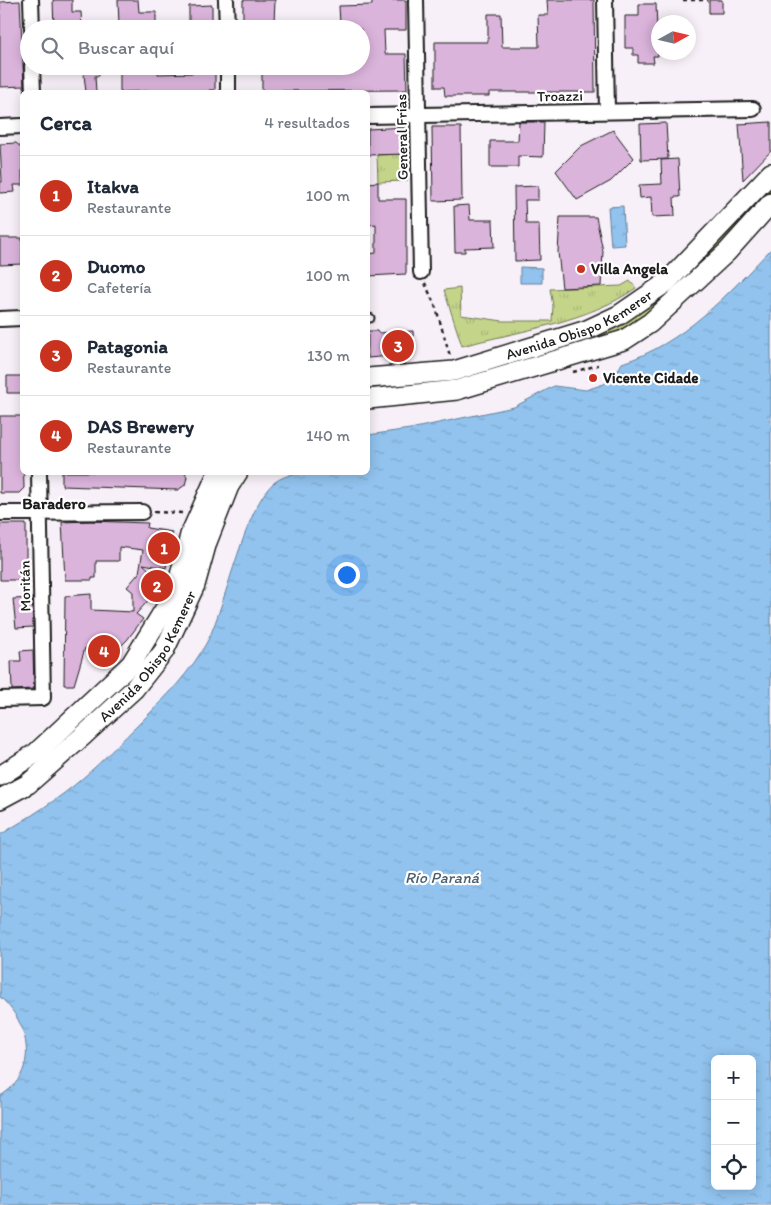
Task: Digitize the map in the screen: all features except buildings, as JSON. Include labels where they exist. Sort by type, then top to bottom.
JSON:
[{"type":"main road","name":"Avenida Obispo Kemerer","points":[[370,378],[454,371],[587,330],[619,315],[666,282],[771,172]]},
{"type":"main road","name":"Avenida Obispo Kemerer","points":[[370,400],[457,390],[624,340],[650,323],[726,252],[771,203]]},
{"type":"main road","name":"Avenida Obispo Kemerer","points":[[0,776],[36,753],[131,664],[176,591],[190,535],[217,475]]},
{"type":"main road","name":"Avenida Obispo Kemerer","points":[[0,799],[28,784],[84,735],[134,689],[164,651],[195,585],[207,542],[229,486],[236,475]]},
{"type":"street","points":[[31,0],[32,20]]},
{"type":"street","points":[[226,0],[227,20]]},
{"type":"street","name":"General Frías","points":[[416,0],[421,272]]},
{"type":"street","points":[[605,0],[607,111]]},
{"type":"street","points":[[32,75],[33,90]]},
{"type":"street","points":[[228,75],[228,90]]},
{"type":"street","name":"Troazzi","points":[[370,116],[753,109]]},
{"type":"street","points":[[0,127],[20,126]]},
{"type":"street","points":[[0,319],[20,318]]},
{"type":"street","name":"Moritán","points":[[0,699],[43,698],[39,475]]},
{"type":"street","points":[[0,513],[142,512]]},
{"type":"path","points":[[683,0],[708,0]]},
{"type":"path","points":[[421,272],[438,314],[451,360]]},
{"type":"path","points":[[181,522],[186,505]]},
{"type":"path","points":[[142,512],[183,513]]},
{"type":"green space","points":[[407,154],[407,181],[378,182],[377,155]]},
{"type":"green space","points":[[771,186],[771,192],[733,235],[670,295],[635,323],[598,340],[456,381],[370,391],[370,387],[594,335],[629,320],[665,291]]},
{"type":"green space","points":[[630,281],[636,288],[617,300],[597,309],[552,324],[462,346],[444,290],[460,288],[461,315],[503,321],[552,321],[553,306],[550,289],[621,286]]},
{"type":"water","points":[[623,206],[625,245],[611,246],[608,207]]},
{"type":"water","name":"Río Paraná","points":[[771,249],[771,1205],[0,1205],[0,1096],[13,1086],[21,1074],[26,1048],[24,1034],[18,1020],[0,997],[0,835],[54,801],[84,777],[169,694],[194,663],[215,624],[237,555],[255,510],[265,493],[275,482],[291,475],[370,475],[370,435],[410,429],[514,407],[554,386],[586,390],[604,384],[616,374],[622,363],[665,344],[703,316]]},
{"type":"water","points":[[520,267],[542,268],[542,283],[520,283]]},
{"type":"place","name":"Villa Angela","points":[[581,269]]},
{"type":"place","name":"Patagonia","points":[[398,346]]},
{"type":"place","name":"Vicente Cidade","points":[[593,378]]},
{"type":"place","name":"Itakva","points":[[164,548]]},
{"type":"place","name":"Duomo","points":[[157,586]]},
{"type":"place","name":"DAS Brewery","points":[[104,651]]},
{"type":"district","name":"Baradero","points":[[54,503]]}]
